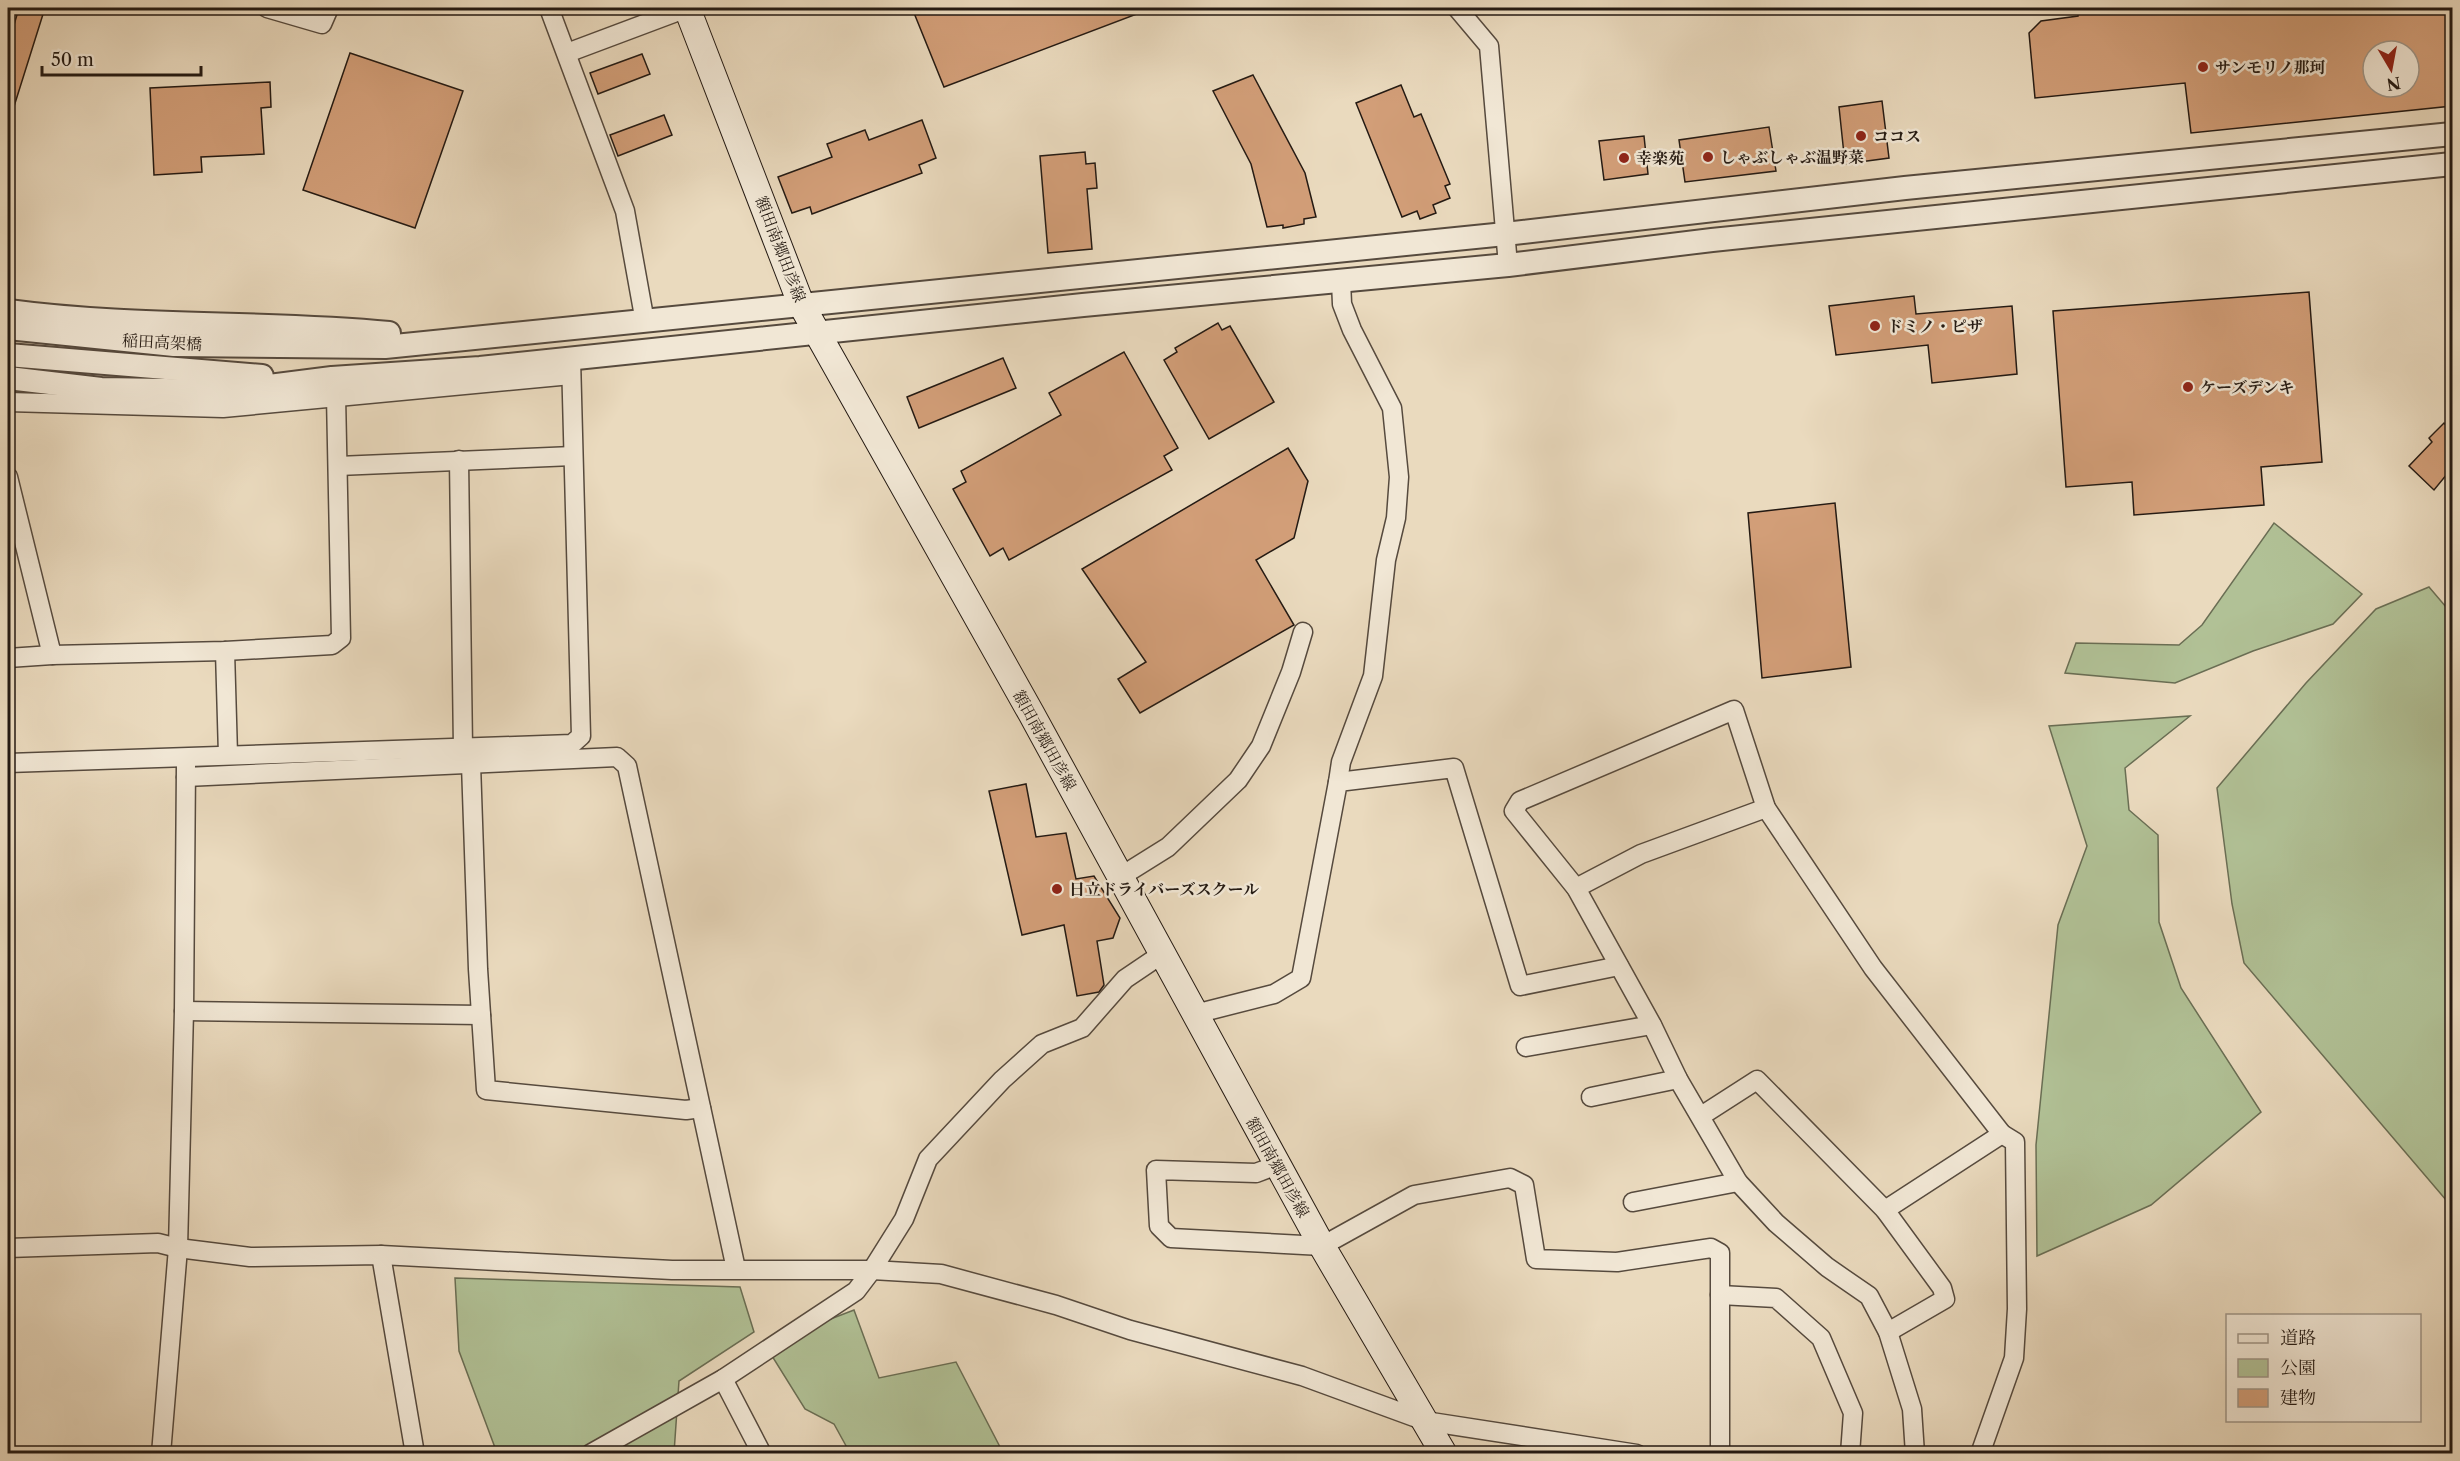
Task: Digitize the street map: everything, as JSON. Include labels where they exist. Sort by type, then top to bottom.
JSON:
[{"type":"main road","name":"額田南郷田彦線","points":[[687,8],[801,303],[1322,1246],[1444,1454]]},
{"type":"street","points":[[267,8],[322,24],[329,8]]},
{"type":"street","points":[[549,8],[625,211],[645,322]]},
{"type":"street","points":[[567,53],[687,8]]},
{"type":"street","points":[[1457,8],[1489,46],[1508,265]]},
{"type":"street","points":[[8,311],[175,324],[349,329],[459,340],[645,322],[801,303],[1506,234],[1905,188],[2452,134]]},
{"type":"street","points":[[8,402],[223,408],[334,387],[480,368],[571,367],[820,334],[1083,305],[1508,265],[1724,238],[2452,164]]},
{"type":"street","points":[[1195,1014],[1274,994],[1301,978],[1341,762],[1373,676],[1386,560],[1396,518],[1400,477],[1392,408],[1352,330],[1342,304],[1341,281]]},
{"type":"street","name":"稲田高架橋","points":[[8,328],[174,345],[385,347],[459,340]]},
{"type":"street","name":"稲田高架橋","points":[[8,355],[235,375],[334,387]]},
{"type":"street","points":[[186,777],[467,756],[572,744],[581,736],[571,367]]},
{"type":"street","points":[[8,378],[100,389],[229,391],[334,387]]},
{"type":"street","points":[[8,658],[332,645],[340,638],[338,466],[334,387]]},
{"type":"street","points":[[338,466],[573,456]]},
{"type":"street","points":[[459,460],[467,756],[486,1090],[686,1110],[701,1108]]},
{"type":"street","points":[[8,477],[52,655]]},
{"type":"street","points":[[1120,877],[1168,847],[1238,780],[1261,746],[1291,672],[1303,632]]},
{"type":"street","points":[[225,651],[228,755]]},
{"type":"street","points":[[1915,1454],[1912,1409],[1888,1332],[1869,1296],[1827,1267],[1776,1223],[1738,1182],[1678,1078],[1652,1025],[1576,888],[1514,811],[1520,801],[1734,710],[1766,808],[1873,968],[2002,1134],[2015,1142],[2016,1319],[2014,1358],[1980,1454]]},
{"type":"street","points":[[8,763],[228,755],[617,757],[627,766],[735,1269]]},
{"type":"street","points":[[162,1454],[178,1248],[184,1011],[186,758]]},
{"type":"street","points":[[1338,782],[1454,768],[1520,986],[1619,966]]},
{"type":"street","points":[[1576,888],[1641,854],[1766,808]]},
{"type":"street","points":[[590,1454],[723,1379],[856,1291],[904,1220],[928,1159],[1002,1080],[1042,1044],[1082,1028],[1125,979],[1162,954]]},
{"type":"street","points":[[184,1011],[481,1016]]},
{"type":"street","points":[[1526,1047],[1652,1025]]},
{"type":"street","points":[[1590,1096],[1678,1078]]},
{"type":"street","points":[[1701,1116],[1757,1080],[1885,1210],[1942,1288],[1945,1299],[1888,1332]]},
{"type":"street","points":[[1885,1210],[2002,1134]]},
{"type":"street","points":[[1277,1165],[1256,1173],[1156,1170],[1159,1226],[1171,1238],[1322,1246],[1414,1195],[1510,1178],[1524,1185],[1536,1259],[1617,1262],[1711,1248],[1720,1253],[1720,1454]]},
{"type":"street","points":[[1633,1202],[1738,1182]]},
{"type":"street","points":[[8,1248],[158,1243],[178,1248],[250,1257],[381,1255],[672,1269],[872,1270],[941,1274],[1056,1305],[1130,1330],[1302,1376],[1425,1421],[1637,1454]]},
{"type":"street","points":[[381,1255],[415,1454]]},
{"type":"street","points":[[1720,1295],[1776,1298],[1821,1338],[1853,1413],[1850,1454]]},
{"type":"street","points":[[723,1379],[762,1454]]},
{"type":"green space","points":[[2274,523],[2362,594],[2333,624],[2253,651],[2175,683],[2065,673],[2076,643],[2179,645],[2202,625]]},
{"type":"green space","points":[[2429,587],[2452,614],[2452,1207],[2244,963],[2232,904],[2217,788],[2306,683],[2376,609]]},
{"type":"green space","points":[[2190,716],[2125,768],[2129,810],[2158,835],[2159,922],[2181,988],[2261,1112],[2151,1205],[2037,1256],[2036,1145],[2058,925],[2087,846],[2049,726]]},
{"type":"green space","points":[[455,1278],[740,1287],[754,1332],[679,1381],[674,1453],[497,1453],[459,1351]]},
{"type":"green space","points":[[854,1310],[879,1378],[956,1362],[1000,1447],[971,1454],[850,1453],[834,1424],[805,1409],[772,1356],[828,1320]]},
{"type":"building","points":[[19,8],[44,11],[11,116],[8,116],[8,45]]},
{"type":"building","points":[[912,8],[1150,8],[1150,9],[944,87]]},
{"type":"building","name":"サンモリノ那珂","points":[[2078,8],[2452,8],[2452,106],[2191,133],[2185,83],[2035,98],[2029,33],[2041,21],[2078,16]]},
{"type":"building","points":[[350,53],[463,91],[415,228],[303,190]]},
{"type":"building","points":[[642,54],[650,74],[598,94],[590,73]]},
{"type":"building","points":[[1253,75],[1305,173],[1316,217],[1304,219],[1304,224],[1283,228],[1283,225],[1267,227],[1251,164],[1213,91]]},
{"type":"building","points":[[270,82],[271,107],[261,108],[264,154],[201,157],[202,172],[154,175],[150,88]]},
{"type":"building","points":[[1401,85],[1414,117],[1421,114],[1450,184],[1445,186],[1450,198],[1433,205],[1436,213],[1420,219],[1417,211],[1402,217],[1356,103]]},
{"type":"building","name":"ココス","points":[[1882,101],[1889,158],[1845,164],[1839,107]]},
{"type":"building","points":[[664,115],[672,135],[618,156],[610,135]]},
{"type":"building","points":[[922,120],[936,158],[919,165],[922,173],[812,214],[810,207],[792,213],[778,177],[832,157],[827,144],[865,130],[869,140]]},
{"type":"building","points":[[1769,127],[1776,171],[1685,182],[1679,140]]},
{"type":"building","name":"幸楽苑","points":[[1644,136],[1648,174],[1604,180],[1599,141]]},
{"type":"building","points":[[1085,152],[1086,164],[1095,163],[1097,188],[1087,189],[1092,249],[1048,253],[1040,156]]},
{"type":"building","name":"ケーズデンキ","points":[[2309,292],[2322,462],[2261,467],[2264,505],[2134,515],[2132,482],[2066,487],[2053,311]]},
{"type":"building","points":[[1914,296],[1916,314],[2012,306],[2017,374],[1932,383],[1928,345],[1836,355],[1829,306]]},
{"type":"building","points":[[1218,323],[1222,330],[1230,326],[1274,402],[1209,439],[1164,360],[1177,352],[1175,348]]},
{"type":"building","points":[[1124,352],[1178,448],[1164,456],[1172,470],[1009,560],[1003,548],[990,556],[953,489],[966,482],[961,471],[1061,415],[1049,393]]},
{"type":"building","points":[[1003,358],[1016,388],[919,428],[907,397]]},
{"type":"building","points":[[2444,423],[2452,432],[2452,468],[2434,490],[2409,466],[2432,442],[2429,438]]},
{"type":"building","points":[[1288,448],[1308,481],[1294,538],[1256,560],[1294,625],[1140,713],[1118,679],[1146,662],[1082,569]]},
{"type":"building","points":[[1835,503],[1851,667],[1762,678],[1748,513]]},
{"type":"building","name":"日立ドライバーズスクール","points":[[1026,784],[1036,837],[1066,833],[1076,879],[1094,876],[1120,918],[1113,938],[1097,941],[1104,985],[1099,992],[1077,996],[1064,925],[1022,935],[989,791]]},
{"type":"place","name":"サンモリノ那珂","points":[[2203,67]]},
{"type":"place","name":"ココス","points":[[1861,136]]},
{"type":"place","name":"しゃぶしゃぶ温野菜","points":[[1708,157]]},
{"type":"place","name":"幸楽苑","points":[[1624,158]]},
{"type":"place","name":"ドミノ・ピザ","points":[[1875,326]]},
{"type":"place","name":"ケーズデンキ","points":[[2188,387]]},
{"type":"place","name":"日立ドライバーズスクール","points":[[1057,889]]}]
